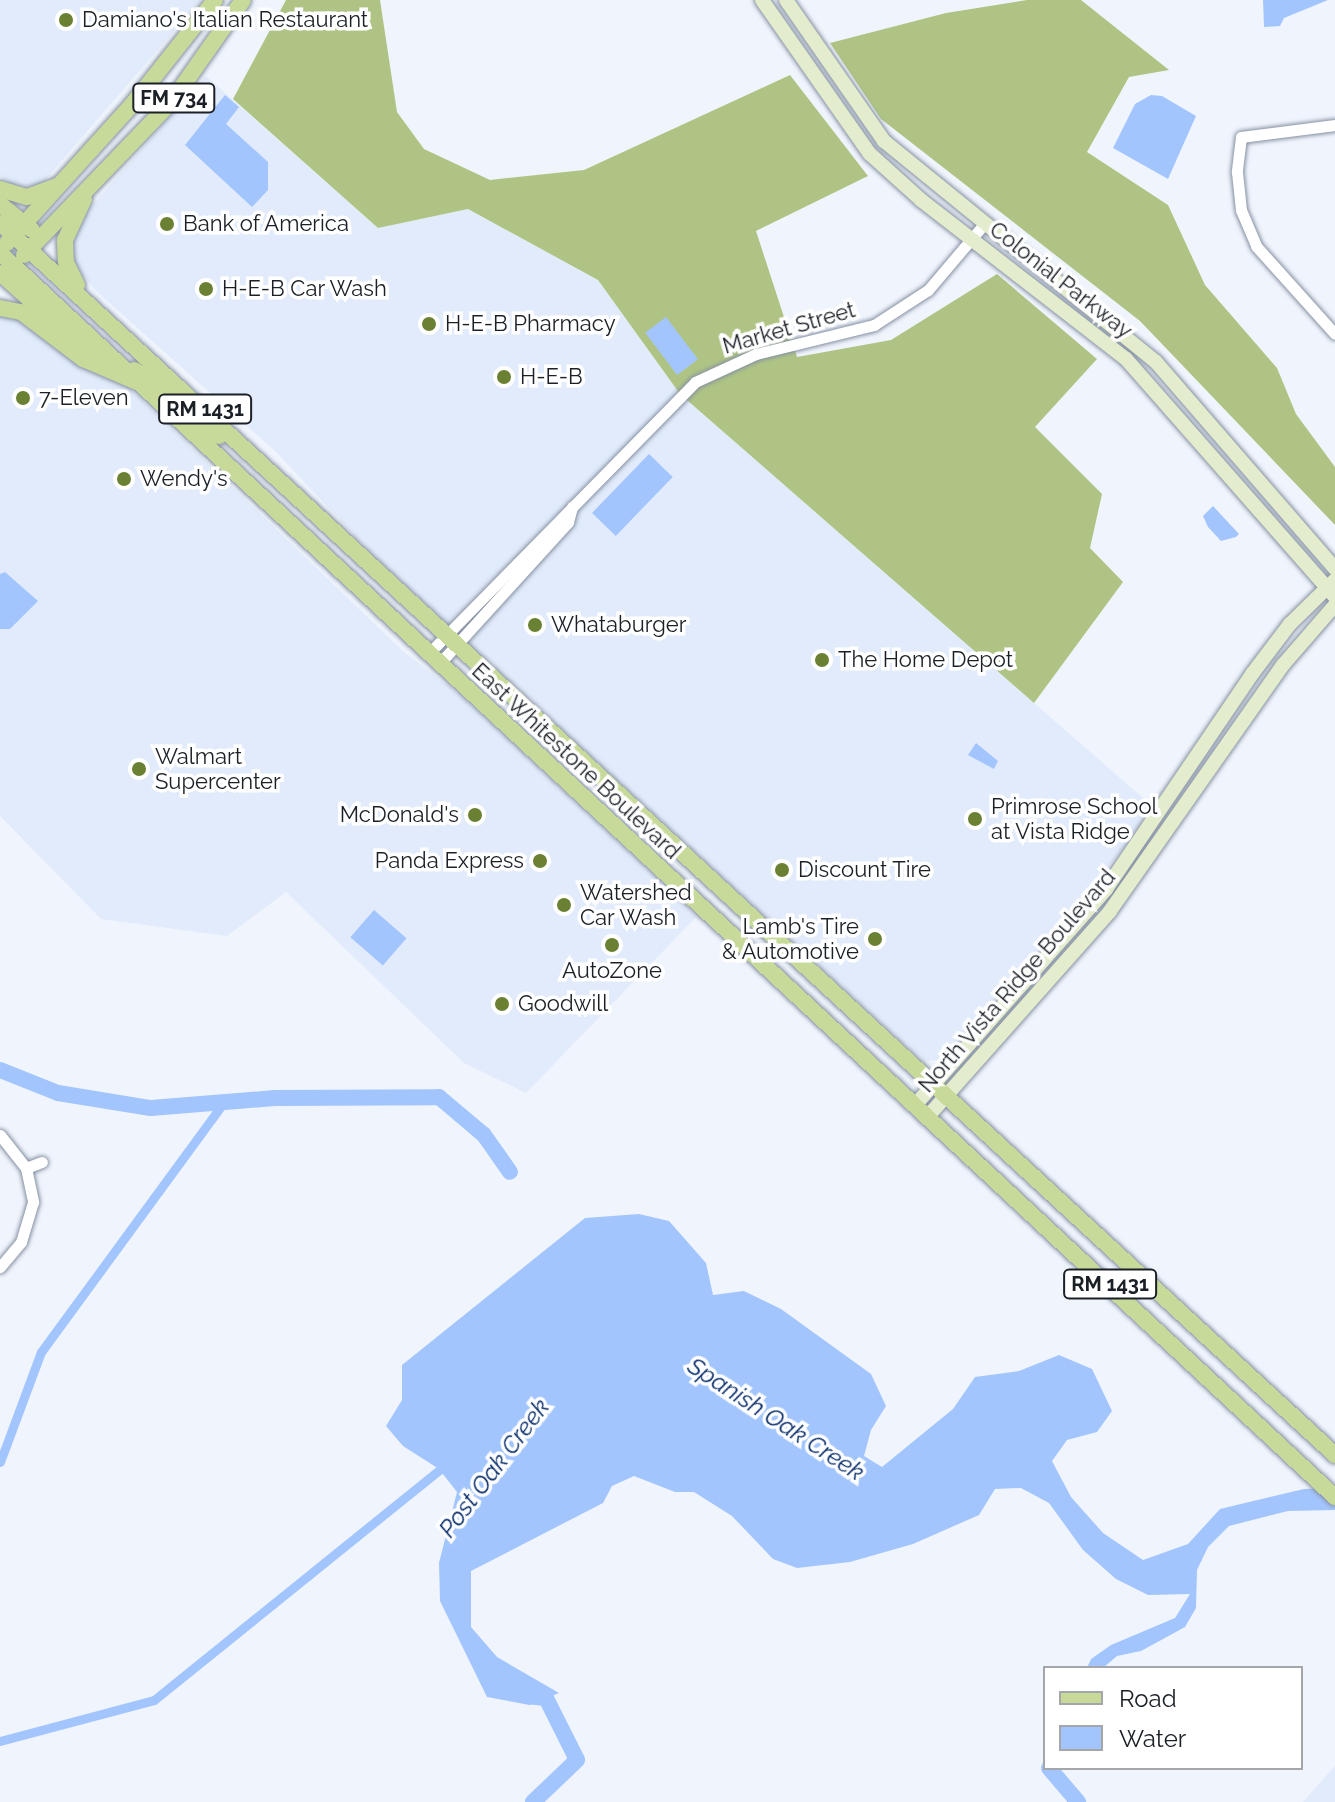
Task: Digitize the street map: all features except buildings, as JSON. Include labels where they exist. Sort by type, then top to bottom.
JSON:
[{"type":"main road","name":"FM 734","points":[[0,251],[62,184],[215,0]]},
{"type":"main road","name":"FM 734","points":[[5,275],[172,101],[243,0]]},
{"type":"main road","points":[[0,189],[27,197],[62,184]]},
{"type":"main road","points":[[81,294],[66,262],[65,240],[91,184]]},
{"type":"main road","points":[[0,204],[19,230],[45,231]]},
{"type":"main road","name":"East Whitestone Boulevard","points":[[0,223],[19,230],[29,249],[1330,1451]]},
{"type":"main road","points":[[0,251],[5,275],[83,347],[161,384],[309,518],[328,525]]},
{"type":"main road","points":[[0,308],[21,312],[83,359],[142,384]]},
{"type":"main road","name":"East Whitestone Boulevard","points":[[125,366],[434,659],[923,1109],[1335,1497]]},
{"type":"street","name":"Colonial Parkway","points":[[762,0],[870,154],[1134,367],[1332,588]]},
{"type":"street","name":"Colonial Parkway","points":[[786,0],[884,141],[1156,362],[1335,569]]},
{"type":"street","points":[[1335,125],[1241,137],[1238,192],[1247,228],[1269,263],[1335,334]]},
{"type":"street","name":"Market Street","points":[[434,659],[572,507],[695,382],[756,354],[874,325],[928,290],[984,224]]},
{"type":"street","name":"North Vista Ridge Boulevard","points":[[941,1089],[1106,889],[1246,683],[1332,588]]},
{"type":"street","name":"North Vista Ridge Boulevard","points":[[923,1109],[1110,911],[1283,665],[1335,605]]},
{"type":"street","points":[[0,1135],[26,1168],[31,1219],[21,1242],[0,1267]]},
{"type":"street","points":[[26,1168],[42,1162]]},
{"type":"shaded area","points":[[0,0],[201,0],[39,187],[11,184],[0,176]]},
{"type":"shaded area","points":[[206,76],[378,228],[468,209],[598,280],[680,394],[1151,805],[1127,844],[943,1060],[923,1061],[371,553],[275,451],[95,290],[73,261],[75,225]]},
{"type":"shaded area","points":[[15,312],[121,380],[404,652],[459,694],[697,916],[526,1093],[464,1063],[286,892],[227,936],[101,919],[0,816],[0,314]]},
{"type":"shaded area","points":[[1335,1766],[1335,1802],[1303,1802]]},
{"type":"green space","points":[[286,0],[380,0],[397,112],[424,149],[490,180],[584,170],[790,75],[868,176],[756,231],[797,357],[891,340],[997,274],[1097,359],[1035,427],[1102,494],[1090,548],[1123,582],[1034,703],[680,394],[598,280],[468,209],[378,228],[233,99]]},
{"type":"green space","points":[[1027,0],[1081,0],[1169,70],[1129,77],[1087,152],[1168,205],[1205,285],[1277,368],[1296,414],[1335,467],[1335,525],[1140,321],[881,119],[830,43],[946,13]]},
{"type":"water","points":[[1263,0],[1328,0],[1284,18],[1280,26],[1264,27]]},
{"type":"water","points":[[225,95],[239,107],[226,124],[268,162],[268,190],[252,207],[185,145]]},
{"type":"water","points":[[1151,95],[1162,96],[1196,116],[1168,179],[1113,148],[1135,104]]},
{"type":"water","points":[[666,317],[698,359],[677,375],[645,333]]},
{"type":"water","points":[[649,454],[673,477],[616,536],[592,513]]},
{"type":"water","points":[[1213,506],[1239,534],[1236,537],[1221,541],[1208,527],[1203,516]]},
{"type":"water","points":[[5,572],[38,601],[10,629],[0,629],[0,574]]},
{"type":"water","points":[[976,743],[998,761],[994,769],[968,755]]},
{"type":"water","points":[[374,910],[406,938],[383,965],[350,937]]},
{"type":"water","points":[[639,1214],[669,1221],[706,1263],[713,1295],[744,1291],[781,1309],[871,1374],[886,1406],[871,1430],[864,1456],[882,1467],[953,1409],[975,1377],[1019,1371],[1059,1355],[1092,1369],[1112,1411],[1097,1432],[1067,1440],[1052,1461],[1071,1497],[1103,1533],[1143,1560],[1188,1544],[1220,1509],[1304,1489],[1335,1488],[1335,1510],[1288,1511],[1229,1526],[1208,1547],[1197,1570],[1196,1608],[1185,1627],[1141,1651],[1117,1656],[1105,1666],[1088,1666],[1091,1659],[1111,1645],[1175,1618],[1190,1594],[1148,1595],[1116,1579],[1083,1550],[1049,1503],[1021,1488],[995,1489],[979,1515],[913,1544],[850,1562],[797,1568],[773,1559],[732,1516],[694,1492],[675,1492],[634,1476],[612,1486],[603,1503],[471,1571],[471,1627],[497,1657],[559,1693],[530,1705],[487,1697],[440,1601],[439,1563],[457,1492],[439,1469],[403,1446],[386,1426],[402,1400],[402,1365],[585,1218]]},
{"type":"waterway","name":"Spanish Oak Creek","points":[[0,1070],[58,1093],[151,1108],[275,1098],[439,1097],[484,1135],[510,1172]]},
{"type":"waterway","points":[[0,1462],[41,1352],[224,1102]]},
{"type":"waterway","points":[[0,1741],[154,1700],[447,1464]]},
{"type":"waterway","name":"Post Oak Creek","points":[[526,1696],[546,1698],[577,1760],[533,1802]]},
{"type":"waterway","points":[[1051,1770],[1078,1802]]},
{"type":"place","name":"Damiano's Italian Restaurant","points":[[66,20]]},
{"type":"place","name":"Bank of America","points":[[167,224]]},
{"type":"place","name":"H-E-B Car Wash","points":[[206,289]]},
{"type":"place","name":"H-E-B Pharmacy","points":[[429,324]]},
{"type":"place","name":"H-E-B","points":[[504,377]]},
{"type":"place","name":"7-Eleven","points":[[23,398]]},
{"type":"place","name":"Wendy's","points":[[124,479]]},
{"type":"place","name":"Whataburger","points":[[535,625]]},
{"type":"place","name":"The Home Depot","points":[[822,660]]},
{"type":"place","name":"Walmart Supercenter","points":[[139,769]]},
{"type":"place","name":"McDonald's","points":[[475,815]]},
{"type":"place","name":"Primrose School at Vista Ridge","points":[[975,819]]},
{"type":"place","name":"Panda Express","points":[[540,861]]},
{"type":"place","name":"Discount Tire","points":[[782,870]]},
{"type":"place","name":"Watershed Car Wash","points":[[564,905]]},
{"type":"place","name":"Lamb's Tire & Automotive","points":[[875,939]]},
{"type":"place","name":"AutoZone","points":[[612,945]]},
{"type":"place","name":"Goodwill","points":[[502,1004]]}]
